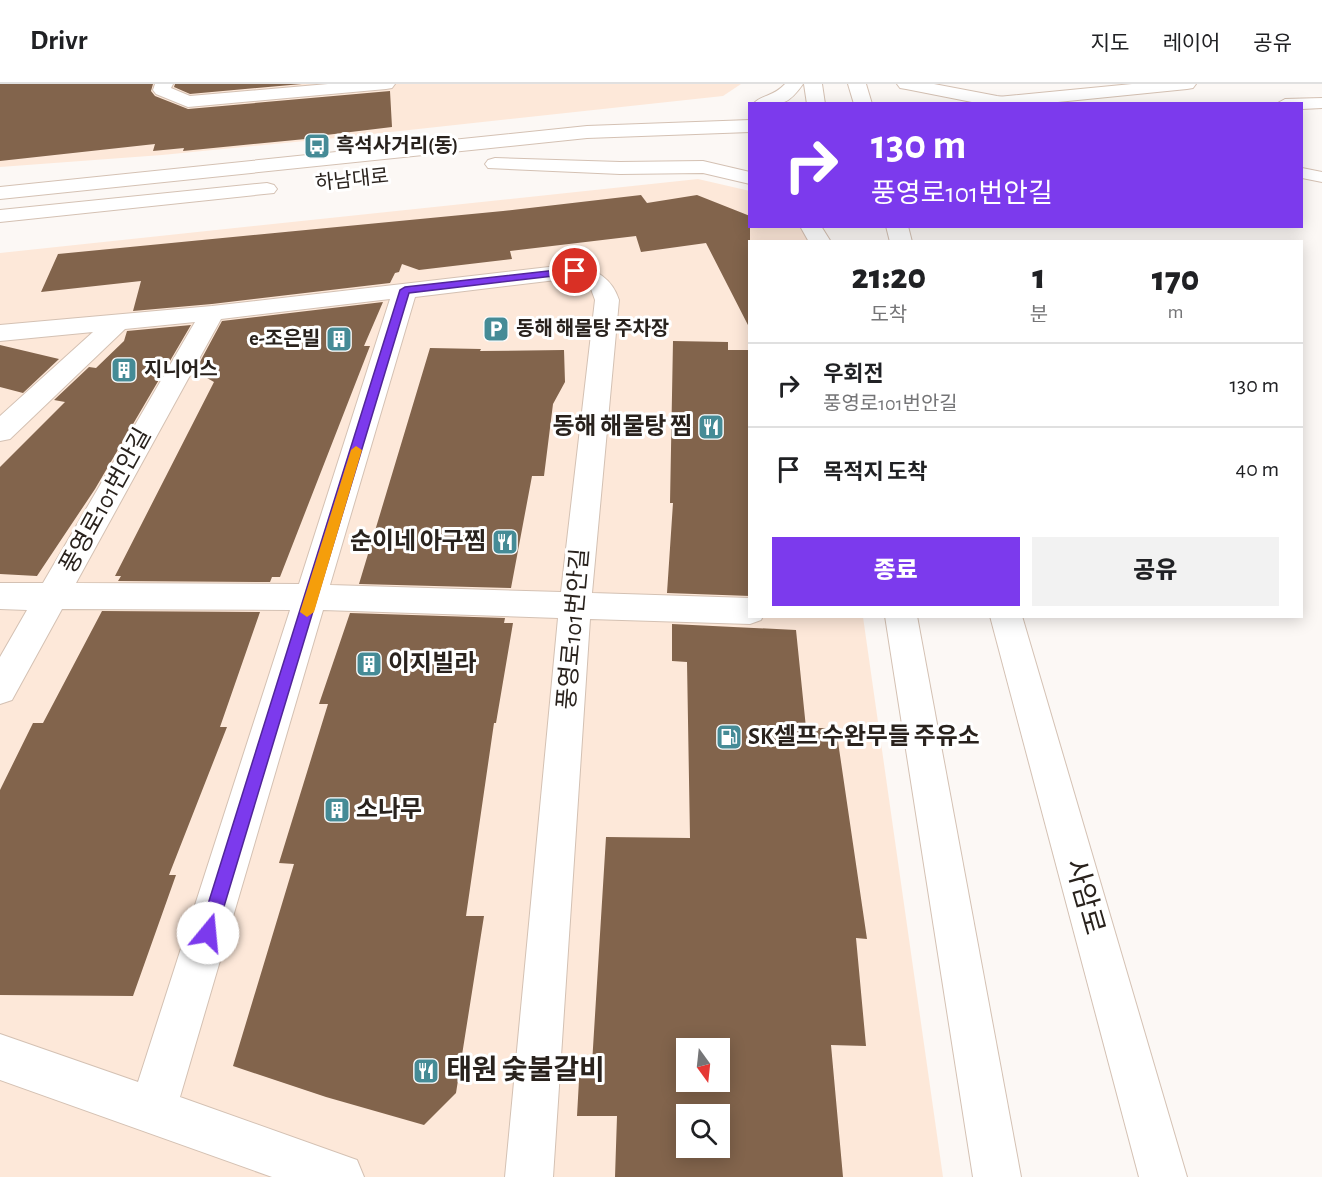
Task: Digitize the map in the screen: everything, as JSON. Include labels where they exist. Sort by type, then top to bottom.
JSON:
[{"type":"street","points":[[164,84],[162,90],[188,102],[386,84]]},
{"type":"street","points":[[768,102],[783,97],[794,84]]},
{"type":"street","points":[[813,84],[816,102]]},
{"type":"street","points":[[857,84],[862,102]]},
{"type":"street","points":[[906,84],[1009,102],[1187,84]]},
{"type":"street","points":[[1115,91],[1179,102]]},
{"type":"street","points":[[1303,104],[1322,103]]},
{"type":"street","points":[[629,128],[716,118],[748,108]]},
{"type":"street","name":"하남대로","points":[[0,193],[629,128],[702,130],[748,126]]},
{"type":"street","name":"하남대로","points":[[473,166],[649,147],[702,130]]},
{"type":"street","points":[[495,164],[620,168],[703,167],[748,178]]},
{"type":"street","name":"하남대로","points":[[0,216],[281,187]]},
{"type":"street","name":"풍영로101번안길","points":[[0,333],[212,313],[575,271],[594,277],[604,287],[607,300],[575,606],[529,1177]]},
{"type":"street","points":[[152,1112],[405,290]]},
{"type":"street","name":"풍영로101번안길","points":[[0,689],[212,313]]},
{"type":"street","points":[[0,432],[119,321]]},
{"type":"street","points":[[0,596],[16,598],[52,596],[312,597],[748,611]]},
{"type":"street","points":[[901,618],[997,1177]]},
{"type":"street","name":"사암로","points":[[1007,618],[1163,1177]]},
{"type":"street","points":[[0,1057],[340,1177]]},
{"type":"lane","points":[[1303,173],[1322,177]]},
{"type":"shaded area","points":[[0,84],[741,84],[723,96],[336,138],[162,155],[0,167]]},
{"type":"shaded area","points":[[698,179],[748,191],[748,228],[803,228],[809,240],[748,240],[748,618],[863,618],[943,1177],[0,1177],[0,253]]},
{"type":"building","points":[[0,84],[153,84],[151,91],[155,96],[188,109],[390,91],[392,127],[326,135],[326,137],[183,151],[184,148],[153,151],[155,144],[0,161]]},
{"type":"building","points":[[175,84],[302,84],[190,94],[174,87]]},
{"type":"building","points":[[641,195],[647,203],[697,195],[748,215],[750,240],[748,240],[748,325],[706,243],[641,252],[636,236],[510,251],[512,259],[419,270],[402,264],[390,283],[212,304],[133,311],[141,281],[41,292],[58,254],[503,211]]},
{"type":"building","points":[[383,302],[364,346],[370,346],[280,577],[272,577],[270,582],[118,581],[121,576],[115,576],[214,382],[195,371],[222,321]]},
{"type":"building","points":[[191,325],[95,489],[37,576],[0,574],[0,467],[65,402],[54,400],[89,367],[96,368],[124,341],[127,331]]},
{"type":"building","name":"동해 해물탕 찜","points":[[673,341],[728,342],[728,350],[748,350],[748,596],[667,593],[673,503],[670,503]]},
{"type":"building","points":[[0,345],[59,359],[23,393],[0,387]]},
{"type":"building","points":[[430,348],[481,349],[480,351],[564,350],[565,382],[553,404],[544,476],[532,476],[511,588],[359,584]]},
{"type":"building","points":[[102,611],[260,612],[220,727],[227,727],[169,875],[176,875],[133,996],[0,995],[0,790],[33,723],[43,723]]},
{"type":"building","points":[[350,613],[505,618],[504,623],[513,623],[496,723],[494,723],[466,916],[484,916],[456,1093],[424,1125],[326,1097],[233,1066],[294,864],[279,863],[328,704],[319,704]]},
{"type":"building","points":[[672,624],[796,630],[806,728],[836,728],[867,939],[856,938],[866,1046],[831,1045],[843,1177],[615,1177],[617,1116],[577,1116],[580,1062],[592,1064],[606,837],[690,838],[687,662],[672,661]]},
{"type":"slow traffic","points":[[307,612],[356,450]]},
{"type":"place","name":"흑석사거리(동)","points":[[317,146]]},
{"type":"place","name":"동해 해물탕 주차장","points":[[496,329]]},
{"type":"place","name":"e-조은빌","points":[[339,339]]},
{"type":"place","name":"지니어스","points":[[124,370]]},
{"type":"place","name":"동해 해물탕 찜","points":[[711,427]]},
{"type":"place","name":"순이네 아구찜","points":[[505,542]]},
{"type":"place","name":"이지빌라","points":[[369,664]]},
{"type":"place","name":"SK셀프 수완무들 주유소","points":[[729,737]]},
{"type":"place","name":"소나무","points":[[337,810]]},
{"type":"place","name":"태원 숯불갈비","points":[[426,1071]]},
{"type":"route","points":[[208,933],[405,290],[575,271]]}]
